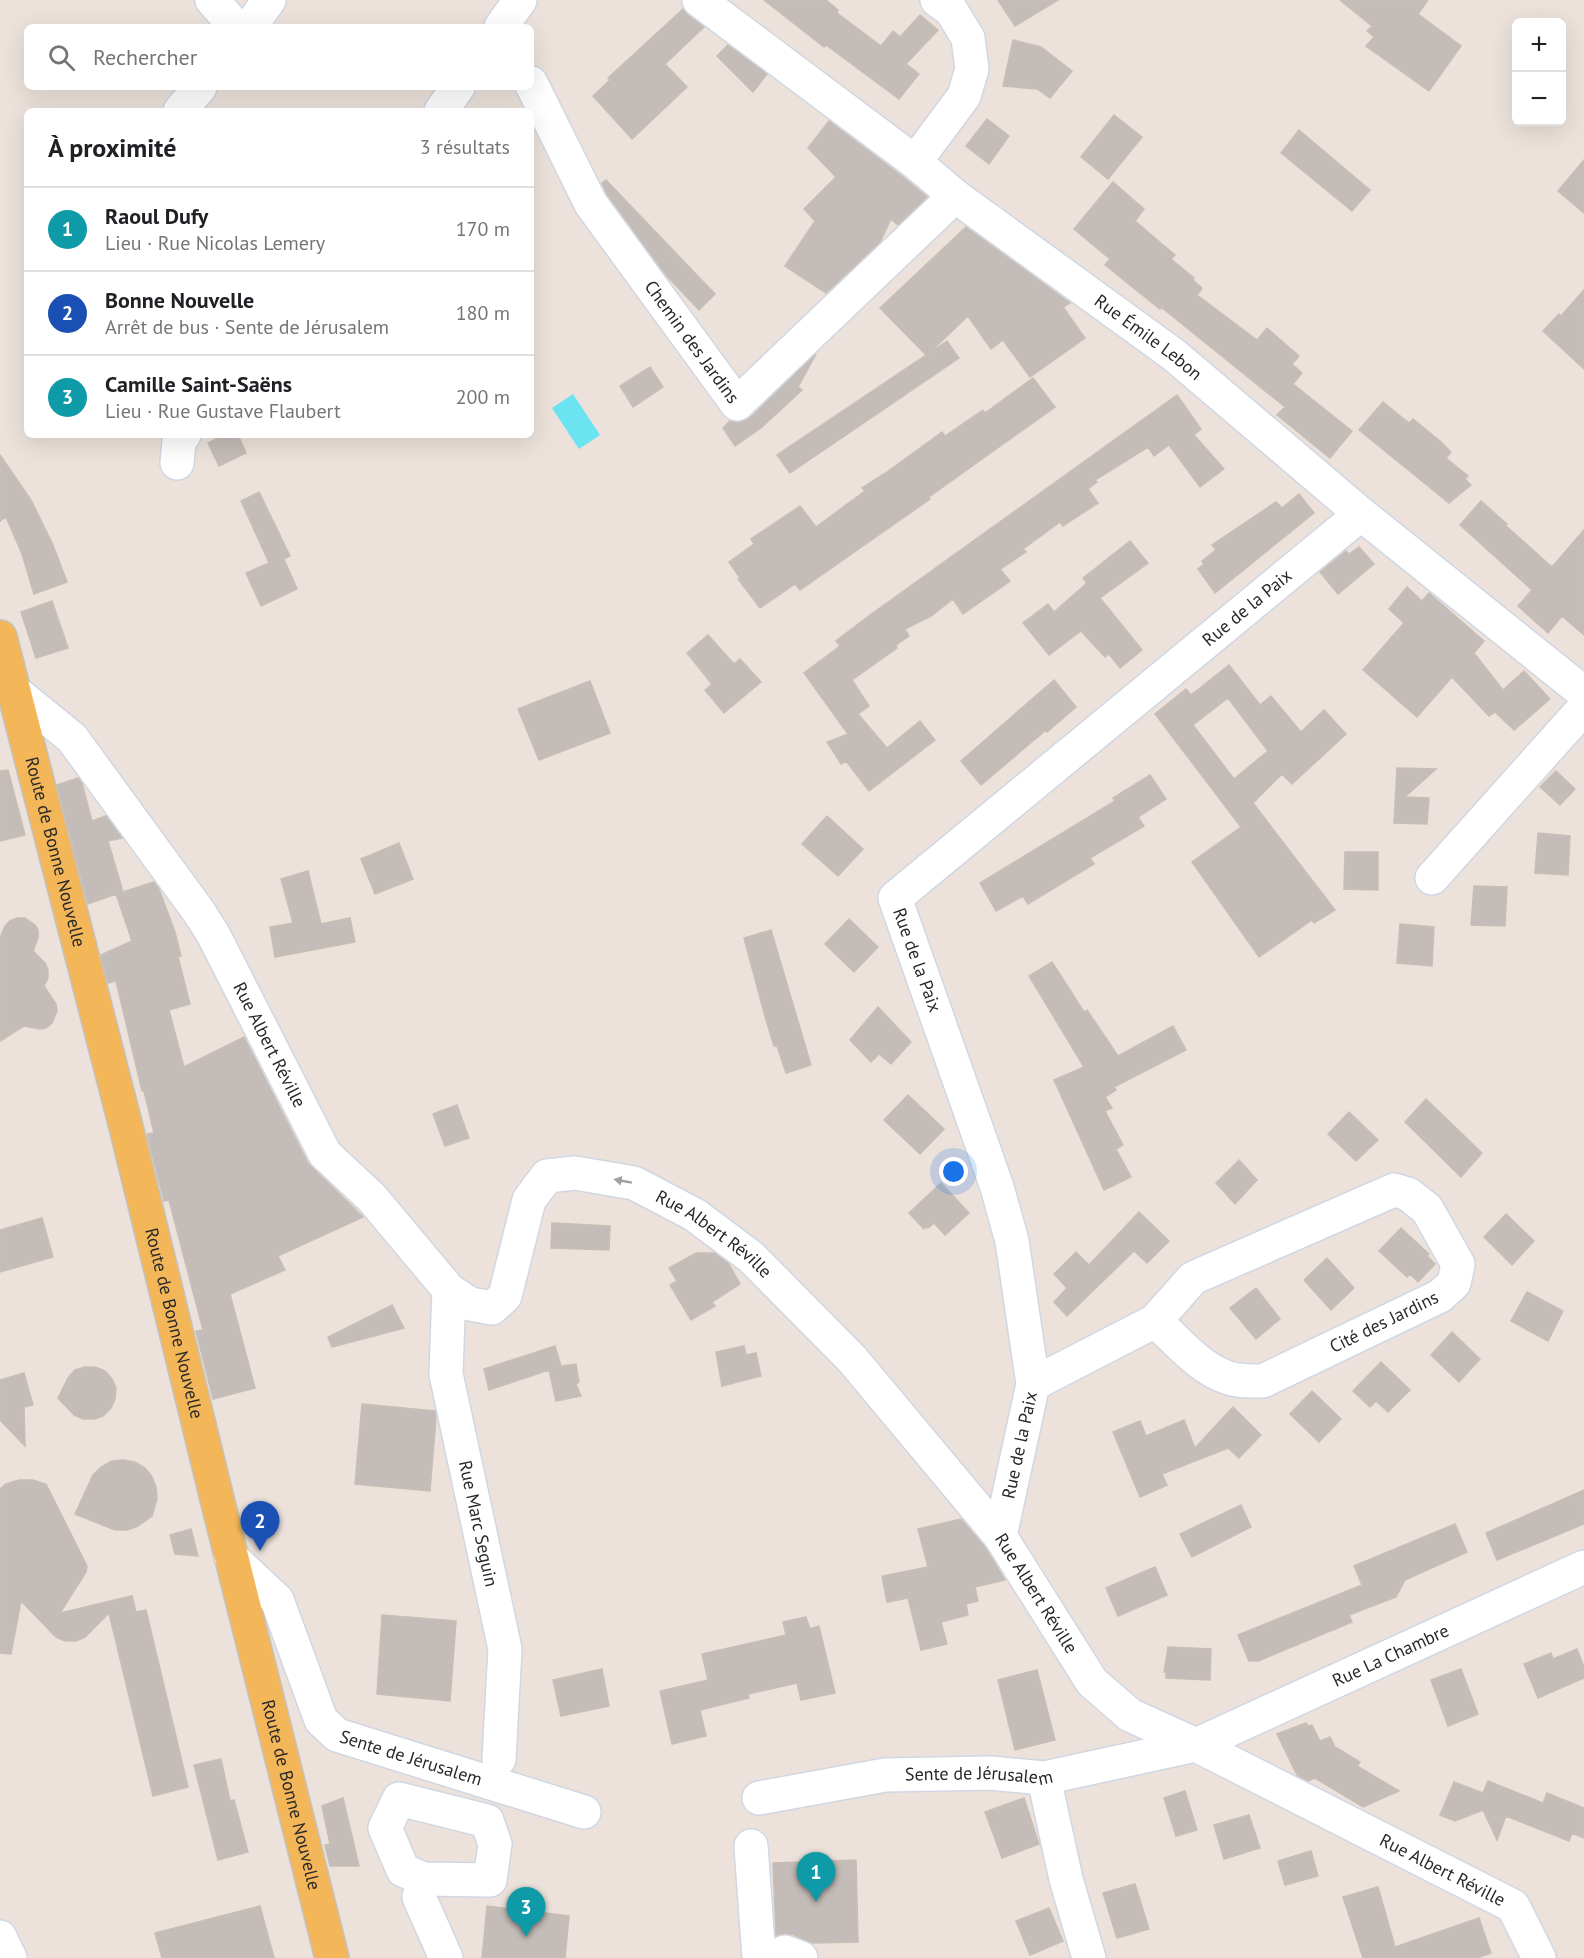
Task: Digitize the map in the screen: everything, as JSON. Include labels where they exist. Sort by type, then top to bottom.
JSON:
[{"type":"main road","name":"Route de Bonne Nouvelle","points":[[0,637],[126,1127],[332,1958]]},
{"type":"street","points":[[212,0],[233,24]]},
{"type":"street","points":[[252,24],[269,0]]},
{"type":"street","name":"Rue Émile Lebon","points":[[699,0],[915,162],[954,196],[1174,355],[1361,514],[1584,693]]},
{"type":"street","points":[[915,162],[964,96],[972,69],[968,38],[951,10],[938,0]]},
{"type":"street","name":"Chemin des Jardins","points":[[534,89],[591,204],[737,404],[954,196]]},
{"type":"street","points":[[182,108],[198,90]]},
{"type":"street","points":[[443,108],[456,90]]},
{"type":"street","name":"Rue de la Paix","points":[[1000,1536],[1034,1384],[1012,1242],[997,1187],[895,898],[1361,514]]},
{"type":"street","name":"Rue Albert Réville","points":[[14,690],[72,738],[199,912],[213,934],[325,1154],[372,1198],[449,1290],[470,1304],[492,1308],[506,1296],[529,1200],[547,1176],[575,1173],[634,1183],[695,1215],[751,1257],[852,1359],[1000,1536],[1092,1682],[1130,1715],[1197,1745],[1513,1906],[1539,1958]]},
{"type":"street","points":[[1432,878],[1584,708]]},
{"type":"street","name":"Cité des Jardins","points":[[1034,1384],[1155,1321],[1193,1278],[1394,1190],[1408,1194],[1427,1209],[1458,1264],[1454,1283],[1440,1296],[1263,1381],[1242,1382],[1225,1377],[1205,1366],[1155,1321]]},
{"type":"street","name":"Rue Marc Seguin","points":[[449,1290],[446,1374],[505,1649],[499,1759]]},
{"type":"street","name":"Sente de Jérusalem","points":[[231,1557],[277,1600],[321,1720],[337,1735],[584,1812]]},
{"type":"street","name":"Rue La Chambre","points":[[1197,1745],[1584,1567]]},
{"type":"street","name":"Sente de Jérusalem","points":[[759,1798],[885,1775],[990,1773],[1044,1778],[1197,1745]]},
{"type":"street","points":[[1044,1778],[1066,1879],[1089,1958]]},
{"type":"street","points":[[751,1846],[759,1958]]},
{"type":"street","points":[[423,1879],[419,1897],[446,1958]]},
{"type":"street","points":[[0,1937],[10,1958]]},
{"type":"street","points":[[771,1958],[785,1953],[801,1958]]},
{"type":"water","points":[[573,394],[600,435],[579,449],[552,408]]},
{"type":"building","points":[[764,0],[826,0],[838,10],[837,13],[881,46],[893,31],[900,37],[920,15],[938,30],[906,64],[919,74],[899,99],[826,45],[824,47]]},
{"type":"building","points":[[998,0],[1058,0],[1015,26]]},
{"type":"building","points":[[1340,0],[1428,0],[1418,14],[1461,46],[1429,91],[1366,46],[1374,37],[1367,31],[1372,26]]},
{"type":"building","points":[[683,9],[704,27],[665,64],[687,87],[632,139],[593,96],[610,80],[608,78]]},
{"type":"building","points":[[1013,40],[1041,47],[1072,71],[1050,98],[1037,89],[1003,86]]},
{"type":"building","points":[[728,45],[767,74],[753,92],[717,56]]},
{"type":"building","points":[[1114,115],[1142,137],[1108,179],[1081,157]]},
{"type":"building","points":[[987,119],[1009,136],[989,164],[966,146]]},
{"type":"building","points":[[829,121],[927,197],[898,225],[891,219],[880,242],[826,293],[785,266],[815,221],[804,209],[836,177],[808,148]]},
{"type":"building","points":[[1299,130],[1370,190],[1352,211],[1281,153]]},
{"type":"building","points":[[1584,160],[1584,213],[1558,191]]},
{"type":"building","points":[[606,180],[715,294],[699,310],[666,275],[607,194],[602,183]]},
{"type":"building","points":[[1113,182],[1144,209],[1135,221],[1175,255],[1171,259],[1194,278],[1193,280],[1202,288],[1197,295],[1257,340],[1267,328],[1299,356],[1292,364],[1302,373],[1293,384],[1352,431],[1330,458],[1277,415],[1285,407],[1105,265],[1110,259],[1074,229]]},
{"type":"building","points":[[966,227],[1070,303],[1063,307],[1085,338],[1030,377],[1003,340],[991,349],[968,316],[928,354],[947,341],[959,358],[790,473],[777,455],[926,355],[880,308]]},
{"type":"building","points":[[1584,290],[1584,369],[1543,331],[1559,314],[1561,316]]},
{"type":"building","points":[[816,354],[798,387],[802,390],[761,428],[735,446],[723,428],[730,421],[740,422],[750,418]]},
{"type":"building","points":[[650,367],[663,387],[633,407],[620,386]]},
{"type":"building","points":[[1033,378],[1055,407],[929,497],[930,499],[800,590],[795,584],[760,608],[738,579],[740,578],[729,562],[754,544],[751,539],[800,506],[816,527],[865,491],[862,488],[942,432],[945,436],[983,410],[985,413]]},
{"type":"building","points":[[1177,395],[1201,429],[1194,435],[1224,469],[1200,487],[1169,445],[1154,456],[1148,447],[1095,480],[1097,482],[1088,489],[1098,503],[1063,526],[1060,522],[1023,549],[1026,552],[1000,569],[1010,581],[963,614],[953,599],[931,616],[905,629],[909,636],[896,645],[897,648],[852,680],[869,706],[858,714],[887,748],[920,721],[935,740],[869,791],[846,761],[841,764],[827,742],[848,734],[804,673],[840,646],[836,641],[870,615]]},
{"type":"building","points":[[1383,402],[1409,423],[1413,419],[1440,441],[1451,452],[1446,458],[1468,476],[1465,479],[1471,485],[1449,503],[1359,430]]},
{"type":"building","points":[[218,438],[239,438],[246,453],[219,466],[208,443]]},
{"type":"building","points":[[0,455],[31,500],[53,545],[67,582],[34,594],[22,554],[6,517],[0,521]]},
{"type":"building","points":[[259,492],[290,556],[284,559],[297,589],[261,606],[246,573],[269,563],[241,501]]},
{"type":"building","points":[[1299,494],[1314,513],[1215,593],[1198,569],[1204,564],[1202,561],[1216,550],[1212,545],[1276,502],[1282,508]]},
{"type":"building","points":[[1481,501],[1552,567],[1584,530],[1584,635],[1562,616],[1548,633],[1518,606],[1532,590],[1460,525]]},
{"type":"building","points":[[1130,541],[1148,563],[1100,598],[1142,650],[1120,668],[1109,654],[1105,657],[1081,631],[1049,655],[1023,623],[1048,604],[1054,612],[1087,583],[1083,578]]},
{"type":"building","points":[[1359,547],[1374,564],[1338,594],[1320,572],[1346,551],[1349,554]]},
{"type":"building","points":[[1407,587],[1422,601],[1429,593],[1484,641],[1474,653],[1503,690],[1524,671],[1550,699],[1514,730],[1495,712],[1489,716],[1452,677],[1417,717],[1363,670],[1404,623],[1389,609]]},
{"type":"building","points":[[52,601],[68,648],[36,658],[21,612]]},
{"type":"building","points":[[708,635],[734,664],[740,659],[761,682],[724,713],[705,690],[712,684],[687,653]]},
{"type":"building","points":[[1229,665],[1260,705],[1271,696],[1301,732],[1324,710],[1346,734],[1292,784],[1282,774],[1253,803],[1335,910],[1314,923],[1312,920],[1259,957],[1192,862],[1241,827],[1155,714],[1186,689],[1191,695]],"holes":[[[1228,698],[1268,751],[1234,779],[1193,725]]]},
{"type":"building","points":[[1054,680],[1076,707],[981,785],[961,761]]},
{"type":"building","points":[[590,681],[610,733],[539,760],[518,709]]},
{"type":"building","points":[[1397,768],[1436,769],[1405,797],[1429,798],[1427,824],[1394,823]]},
{"type":"building","points":[[8,770],[25,835],[0,841],[0,771]]},
{"type":"building","points":[[1556,771],[1575,789],[1560,805],[1540,787]]},
{"type":"building","points":[[1150,775],[1166,799],[1138,817],[1144,826],[1090,858],[1094,864],[1028,904],[1023,896],[996,911],[980,883],[1115,801],[1113,798]]},
{"type":"building","points":[[78,778],[82,783],[92,821],[106,816],[122,838],[108,841],[123,892],[154,882],[159,889],[175,932],[181,956],[178,957],[190,1004],[169,1010],[184,1067],[244,1037],[308,1163],[363,1217],[278,1256],[285,1270],[230,1294],[255,1388],[213,1399],[196,1331],[203,1330],[169,1200],[164,1201],[147,1134],[154,1133],[144,1091],[142,1091],[116,981],[108,983],[101,955],[132,941],[116,894],[88,904],[57,785]]},
{"type":"building","points":[[827,816],[863,849],[838,876],[802,844]]},
{"type":"building","points":[[1538,833],[1570,836],[1568,875],[1535,873]]},
{"type":"building","points":[[399,843],[413,879],[375,894],[361,859]]},
{"type":"building","points":[[1345,852],[1378,852],[1378,890],[1344,889]]},
{"type":"building","points":[[308,871],[321,924],[350,918],[355,942],[275,957],[270,927],[293,923],[281,879]]},
{"type":"building","points":[[1474,886],[1507,887],[1505,926],[1471,925]]},
{"type":"building","points":[[25,918],[38,930],[38,938],[33,951],[45,963],[48,970],[48,978],[44,986],[56,1004],[57,1011],[52,1023],[46,1028],[24,1026],[0,1041],[0,938],[10,921]]},
{"type":"building","points":[[849,919],[878,947],[854,972],[825,944]]},
{"type":"building","points":[[1400,924],[1434,927],[1432,966],[1397,963]]},
{"type":"building","points":[[771,930],[811,1065],[786,1073],[777,1046],[774,1046],[744,938]]},
{"type":"building","points":[[1052,962],[1084,1012],[1087,1010],[1118,1056],[1173,1026],[1186,1050],[1114,1087],[1116,1090],[1105,1097],[1112,1108],[1105,1111],[1123,1145],[1116,1149],[1131,1177],[1104,1190],[1054,1080],[1084,1067],[1029,976]]},
{"type":"building","points":[[878,1007],[911,1042],[891,1064],[879,1054],[871,1062],[850,1040]]},
{"type":"building","points":[[908,1095],[944,1129],[920,1154],[884,1120]]},
{"type":"building","points":[[1426,1099],[1482,1153],[1461,1177],[1405,1122]]},
{"type":"building","points":[[457,1105],[469,1138],[445,1146],[433,1114]]},
{"type":"building","points":[[1349,1112],[1378,1140],[1356,1161],[1328,1134]]},
{"type":"building","points":[[1239,1160],[1257,1180],[1235,1204],[1216,1183]]},
{"type":"building","points":[[941,1183],[969,1213],[945,1235],[934,1223],[924,1229],[909,1213]]},
{"type":"building","points":[[1139,1212],[1169,1241],[1147,1263],[1134,1251],[1067,1316],[1054,1302],[1067,1288],[1054,1274],[1076,1252],[1089,1265]]},
{"type":"building","points":[[1506,1214],[1534,1241],[1512,1265],[1484,1237]]},
{"type":"building","points":[[42,1218],[53,1257],[0,1272],[0,1230]]},
{"type":"building","points":[[552,1223],[610,1226],[609,1250],[551,1248]]},
{"type":"building","points":[[1401,1228],[1429,1254],[1427,1256],[1435,1264],[1418,1282],[1410,1274],[1407,1277],[1379,1251]]},
{"type":"building","points":[[696,1253],[715,1253],[729,1264],[740,1284],[712,1302],[715,1306],[691,1320],[670,1285],[677,1281],[669,1268]]},
{"type":"building","points":[[1327,1258],[1354,1288],[1331,1310],[1304,1280]]},
{"type":"building","points":[[1256,1288],[1280,1319],[1256,1339],[1230,1308]]},
{"type":"building","points":[[1527,1292],[1563,1311],[1548,1341],[1511,1321]]},
{"type":"building","points":[[392,1305],[404,1328],[332,1347],[328,1337]]},
{"type":"building","points":[[1452,1332],[1480,1359],[1459,1382],[1431,1355]]},
{"type":"building","points":[[555,1346],[561,1366],[576,1364],[579,1382],[576,1384],[581,1396],[556,1401],[549,1370],[489,1390],[484,1369]]},
{"type":"building","points":[[744,1346],[746,1355],[756,1353],[761,1376],[722,1386],[716,1352]]},
{"type":"building","points":[[1381,1362],[1410,1390],[1388,1412],[1376,1401],[1370,1407],[1353,1391]]},
{"type":"building","points":[[95,1367],[105,1371],[116,1388],[111,1408],[103,1416],[94,1419],[83,1419],[74,1415],[58,1398],[68,1378],[75,1370]]},
{"type":"building","points":[[24,1373],[33,1405],[24,1407],[25,1446],[0,1420],[0,1380]]},
{"type":"building","points":[[1312,1391],[1341,1419],[1319,1442],[1290,1414]]},
{"type":"building","points":[[362,1404],[435,1411],[430,1491],[355,1484]]},
{"type":"building","points":[[1233,1407],[1261,1435],[1239,1458],[1228,1448],[1162,1474],[1167,1485],[1140,1497],[1113,1432],[1140,1421],[1146,1436],[1184,1420],[1195,1448]]},
{"type":"building","points":[[112,1461],[135,1462],[145,1468],[152,1477],[157,1499],[152,1516],[138,1526],[127,1530],[115,1530],[75,1514],[93,1475]]},
{"type":"building","points":[[19,1480],[33,1480],[46,1484],[87,1566],[86,1572],[60,1613],[132,1596],[136,1612],[146,1610],[188,1787],[153,1796],[109,1613],[85,1637],[76,1641],[65,1641],[56,1637],[21,1601],[11,1654],[0,1653],[0,1489],[6,1484]]},
{"type":"building","points":[[1584,1490],[1584,1524],[1497,1560],[1486,1533]]},
{"type":"building","points":[[1241,1505],[1251,1527],[1192,1557],[1180,1534]]},
{"type":"building","points":[[961,1519],[985,1547],[1005,1580],[975,1587],[978,1601],[966,1604],[968,1615],[941,1622],[947,1644],[921,1650],[908,1598],[887,1602],[882,1576],[928,1567],[918,1529]]},
{"type":"building","points":[[1455,1524],[1467,1552],[1405,1580],[1396,1597],[1349,1615],[1352,1622],[1258,1661],[1249,1661],[1238,1635],[1362,1585],[1354,1566]]},
{"type":"building","points":[[191,1529],[198,1556],[175,1554],[170,1535]]},
{"type":"building","points":[[1155,1567],[1167,1595],[1118,1616],[1106,1588]]},
{"type":"building","points":[[382,1615],[456,1621],[450,1701],[377,1694]]},
{"type":"building","points":[[806,1617],[810,1629],[819,1626],[835,1693],[801,1700],[797,1683],[748,1694],[749,1698],[700,1710],[706,1736],[672,1744],[660,1691],[708,1680],[702,1654],[786,1635],[783,1622]]},
{"type":"building","points":[[1168,1647],[1211,1649],[1210,1680],[1166,1678],[1166,1672],[1164,1672]]},
{"type":"building","points":[[1577,1649],[1584,1667],[1584,1678],[1538,1698],[1524,1664],[1551,1653],[1553,1659]]},
{"type":"building","points":[[602,1669],[609,1706],[561,1716],[553,1680]]},
{"type":"building","points":[[1461,1669],[1478,1714],[1448,1726],[1431,1680]]},
{"type":"building","points":[[1037,1670],[1055,1740],[1015,1750],[998,1680]]},
{"type":"building","points":[[1306,1723],[1308,1726],[1312,1725],[1320,1741],[1330,1737],[1335,1747],[1360,1762],[1357,1766],[1399,1791],[1363,1807],[1315,1778],[1308,1781],[1297,1775],[1277,1734]]},
{"type":"building","points":[[221,1759],[230,1801],[234,1800],[248,1852],[218,1860],[194,1765]]},
{"type":"building","points":[[1488,1781],[1543,1803],[1547,1793],[1584,1808],[1584,1838],[1572,1833],[1569,1841],[1506,1816],[1497,1840],[1483,1810],[1455,1821],[1440,1815],[1454,1782],[1483,1793]]},
{"type":"building","points":[[1185,1791],[1197,1830],[1176,1836],[1164,1798]]},
{"type":"building","points":[[343,1798],[359,1866],[330,1866],[325,1845],[330,1844],[322,1806]]},
{"type":"building","points":[[1024,1798],[1039,1844],[1002,1858],[985,1812]]},
{"type":"building","points":[[1249,1815],[1260,1848],[1224,1859],[1214,1825]]},
{"type":"building","points":[[1311,1851],[1318,1876],[1285,1885],[1278,1861]]},
{"type":"building","points":[[856,1860],[858,1942],[812,1943],[792,1934],[776,1935],[773,1863]]},
{"type":"building","points":[[1135,1884],[1149,1929],[1117,1938],[1103,1893]]},
{"type":"building","points":[[1378,1887],[1395,1947],[1479,1918],[1491,1953],[1477,1958],[1363,1958],[1343,1897]]},
{"type":"building","points":[[260,1906],[274,1958],[162,1958],[155,1933]]},
{"type":"building","points":[[487,1906],[569,1916],[565,1958],[482,1958]]},
{"type":"building","points":[[1049,1908],[1063,1941],[1030,1955],[1016,1921]]},
{"type":"place","name":"Bonne Nouvelle","points":[[260,1551]]},
{"type":"place","name":"Raoul Dufy","points":[[816,1902]]},
{"type":"place","name":"Camille Saint-Saëns","points":[[526,1937]]}]
